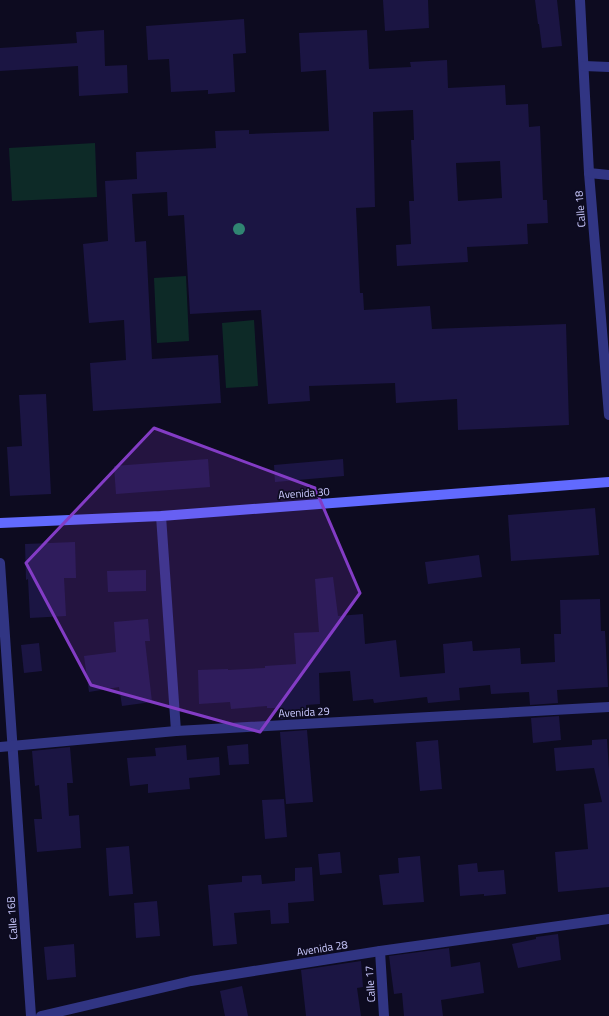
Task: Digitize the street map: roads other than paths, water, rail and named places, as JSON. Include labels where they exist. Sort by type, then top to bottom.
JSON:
[{"type":"street","name":"Calle 18","points":[[580,0],[589,173],[606,331],[609,415]]},
{"type":"street","points":[[584,66],[609,68]]},
{"type":"street","points":[[589,173],[609,175]]},
{"type":"street","name":"Avenida 30","points":[[0,523],[161,516],[609,482]]},
{"type":"street","points":[[161,516],[176,731]]},
{"type":"street","points":[[0,563],[12,746]]},
{"type":"street","name":"Avenida 29","points":[[0,747],[176,731],[609,707]]},
{"type":"street","name":"Calle 16B","points":[[12,746],[30,1016]]},
{"type":"street","name":"Avenida 28","points":[[41,1016],[191,981],[380,951],[609,919]]},
{"type":"street","name":"Calle 17","points":[[380,951],[384,1016]]}]
